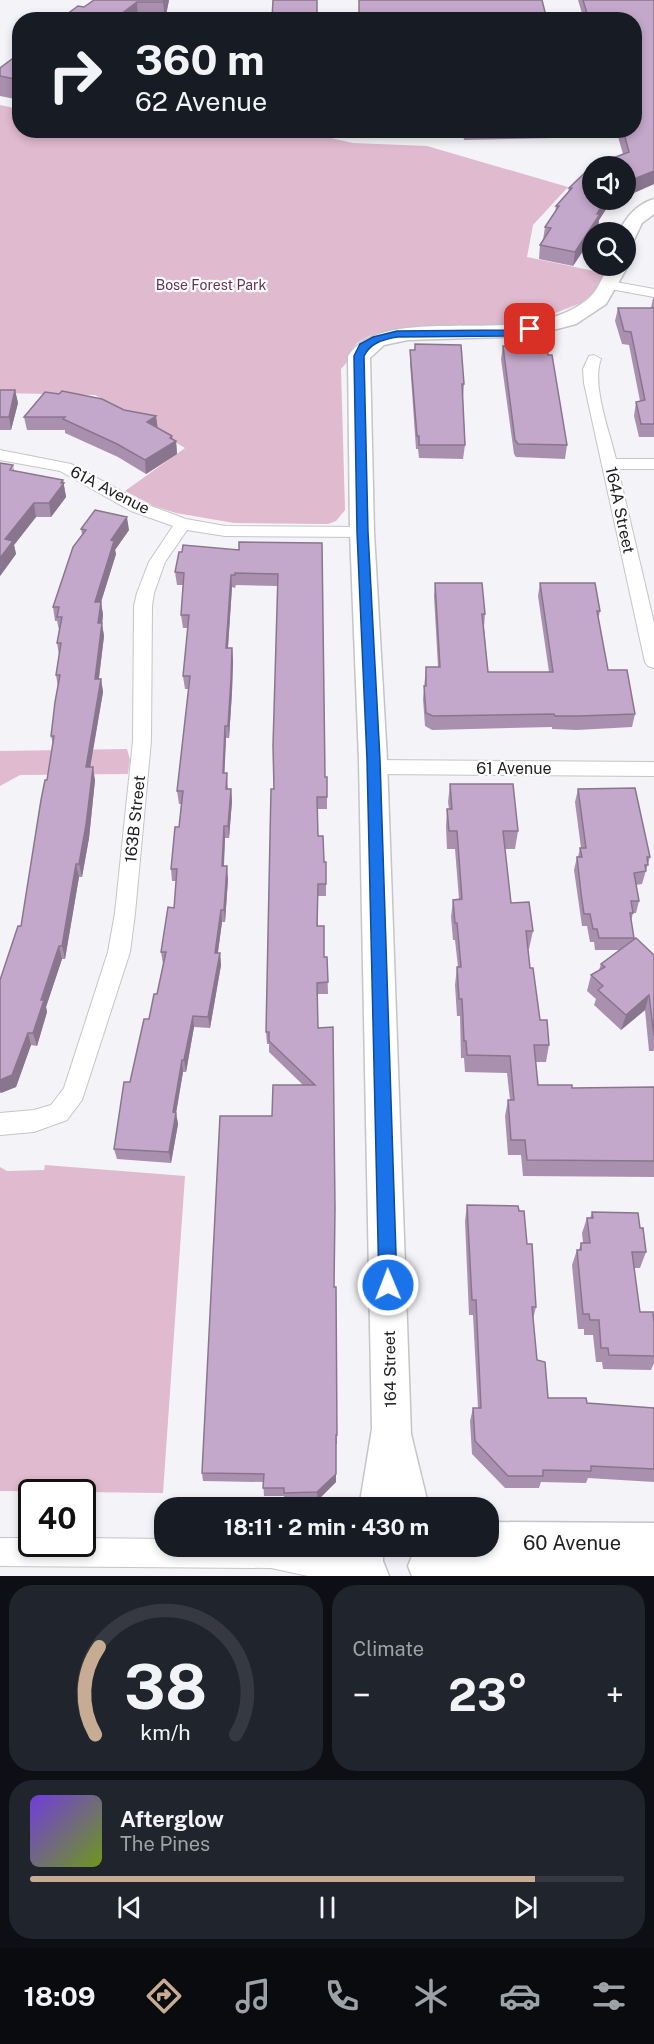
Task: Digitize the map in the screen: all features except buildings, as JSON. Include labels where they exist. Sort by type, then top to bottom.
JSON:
[{"type":"street","points":[[633,222],[654,205]]},
{"type":"street","points":[[614,276],[610,285],[654,293]]},
{"type":"street","name":"164 Street","points":[[407,1497],[392,1429],[374,767],[362,532],[358,361],[362,350],[370,342],[397,334],[507,333],[545,326],[571,317],[590,306],[605,294],[610,285]]},
{"type":"street","name":"164A Street","points":[[594,359],[590,369],[591,383],[654,662]]},
{"type":"street","name":"61A Avenue","points":[[0,455],[65,467],[137,507],[183,524],[225,531],[362,532]]},
{"type":"street","points":[[610,464],[654,464]]},
{"type":"street","name":"163B Street","points":[[0,1124],[34,1121],[59,1113],[74,1093],[119,952],[142,741],[143,606],[153,564],[183,524]]},
{"type":"street","name":"61 Avenue","points":[[374,767],[654,769]]},
{"type":"street","name":"164 Street","points":[[381,1497],[392,1429]]},
{"type":"street","name":"60 Avenue","points":[[499,1543],[654,1544]]},
{"type":"street","points":[[0,1552],[154,1553]]},
{"type":"street","points":[[297,1557],[365,1565]]},
{"type":"street","name":"60 Avenue","points":[[427,1563],[654,1569]]},
{"type":"green space","name":"Bose Forest Park","points":[[0,105],[12,108],[12,138],[331,138],[353,143],[427,146],[568,187],[533,225],[527,257],[582,269],[582,276],[607,276],[598,290],[586,301],[540,319],[506,325],[416,326],[369,336],[357,343],[352,349],[349,360],[341,369],[345,510],[336,521],[328,524],[234,523],[176,513],[154,506],[125,491],[185,448],[95,395],[0,393]]},
{"type":"green space","points":[[127,749],[130,760],[128,774],[20,775],[0,786],[0,751]]},
{"type":"green space","points":[[45,1165],[185,1176],[163,1493],[96,1492],[96,1479],[18,1479],[18,1491],[0,1491],[0,1167],[7,1171],[44,1170]]},
{"type":"route","points":[[388,1285],[374,760],[362,532],[358,361],[364,346],[386,336],[507,333],[530,329]]}]
